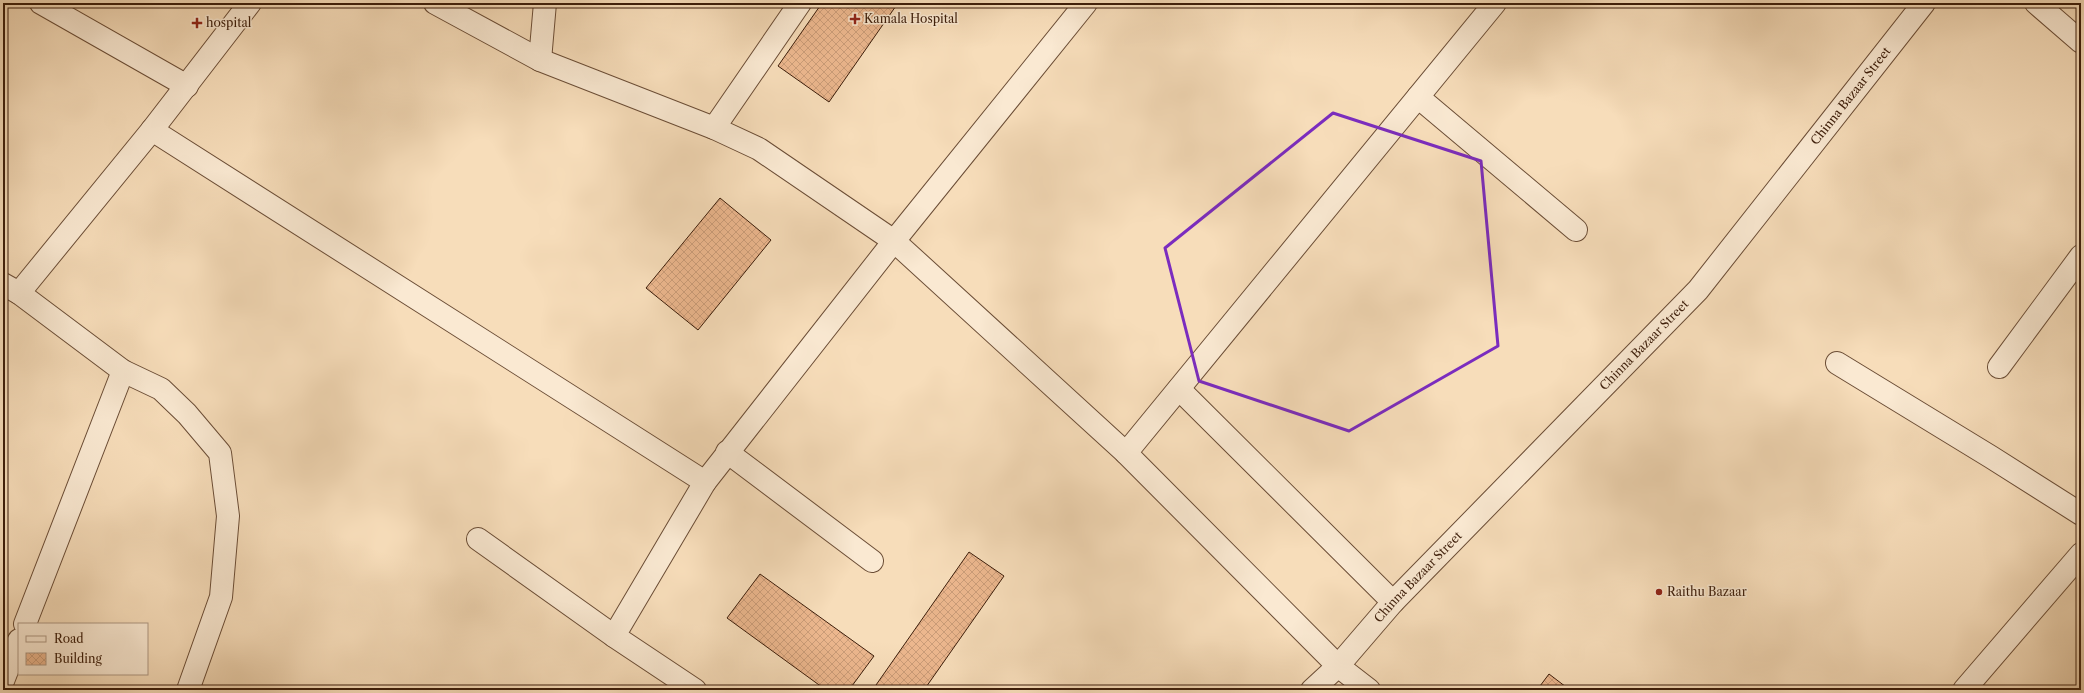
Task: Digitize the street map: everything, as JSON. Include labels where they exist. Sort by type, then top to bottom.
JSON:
[{"type":"street","points":[[41,3],[187,86]]},
{"type":"street","points":[[188,690],[221,597],[228,516],[220,453],[187,414],[161,389],[123,371],[11,288],[152,130],[250,3]]},
{"type":"street","points":[[435,3],[540,60],[714,128],[759,149],[894,241],[1126,453],[1338,666],[1369,690]]},
{"type":"street","points":[[540,60],[545,3]]},
{"type":"street","points":[[714,128],[800,3]]},
{"type":"street","points":[[614,636],[705,482],[894,241],[1086,3]]},
{"type":"street","points":[[1126,453],[1495,3]]},
{"type":"street","name":"Chinna Bazaar Street","points":[[1312,690],[1338,666],[1393,602],[1698,290],[1924,3]]},
{"type":"street","points":[[2036,3],[2081,42]]},
{"type":"street","points":[[1418,97],[1576,230]]},
{"type":"street","points":[[152,130],[705,482]]},
{"type":"street","points":[[1999,367],[2081,256]]},
{"type":"street","points":[[1836,363],[1991,456],[2081,514]]},
{"type":"street","points":[[25,623],[123,371]]},
{"type":"street","points":[[1179,389],[1393,602]]},
{"type":"street","points":[[728,452],[872,561]]},
{"type":"street","points":[[478,539],[614,636],[695,690]]},
{"type":"street","points":[[1964,690],[2081,554]]},
{"type":"street","points":[[3,682],[18,643]]},
{"type":"highlighted area","points":[[1333,113],[1481,161],[1498,346],[1349,431],[1199,381],[1165,248]]},
{"type":"building","points":[[822,3],[898,3],[829,102],[778,66]]},
{"type":"building","points":[[720,198],[771,240],[698,330],[646,288]]},
{"type":"building","points":[[969,552],[1004,576],[924,690],[883,690],[876,685]]},
{"type":"building","points":[[760,574],[874,656],[849,690],[826,690],[727,618]]},
{"type":"building","points":[[1549,674],[1570,690],[1537,690]]},
{"type":"place","name":"Kamala Hospital","points":[[855,19]]},
{"type":"place","name":"hospital","points":[[197,23]]},
{"type":"place","name":"Raithu Bazaar","points":[[1659,592]]}]
